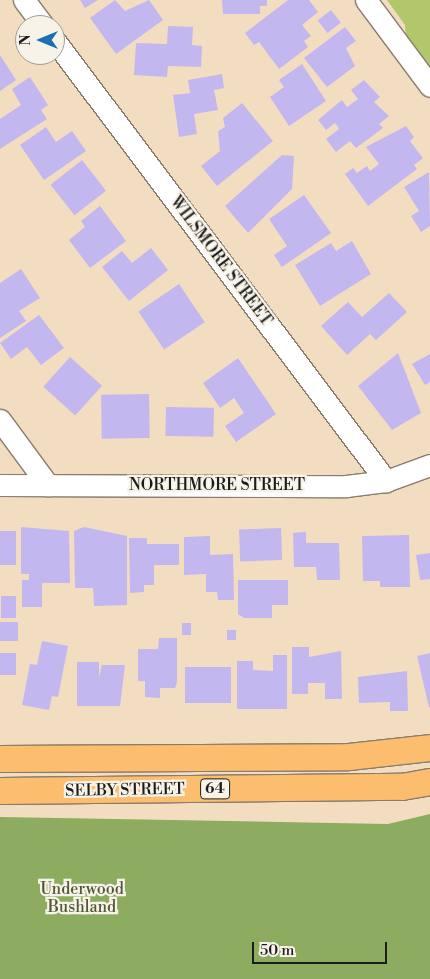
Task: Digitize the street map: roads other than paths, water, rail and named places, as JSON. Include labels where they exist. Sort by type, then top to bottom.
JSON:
[{"type":"main road","name":"SELBY STREET","points":[[0,758],[349,757],[430,748]]},
{"type":"main road","points":[[50,758],[52,791]]},
{"type":"main road","name":"SELBY STREET","points":[[0,791],[402,787],[430,782]]},
{"type":"street","points":[[24,0],[35,15]]},
{"type":"street","points":[[366,0],[430,86]]},
{"type":"street","name":"WILSMORE STREET","points":[[65,54],[386,481]]},
{"type":"street","points":[[0,420],[48,485]]},
{"type":"street","name":"NORTHMORE STREET","points":[[0,485],[346,486],[386,481],[430,464]]},
{"type":"park label","name":"Underwood Bushland","points":[[82,898]]}]
